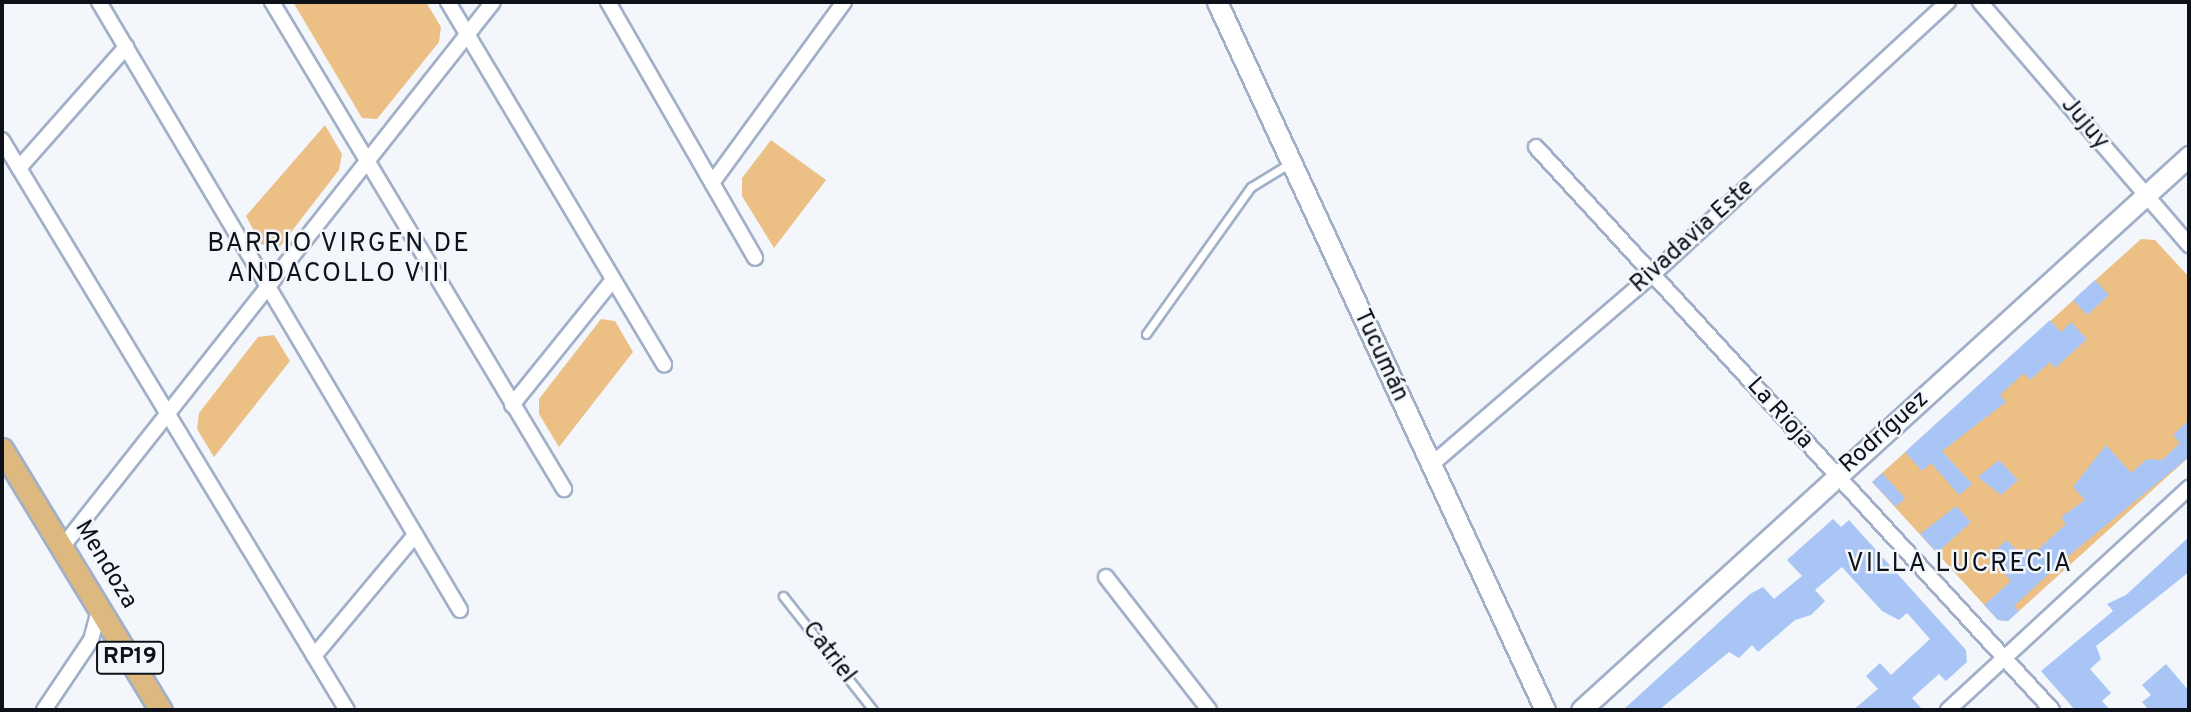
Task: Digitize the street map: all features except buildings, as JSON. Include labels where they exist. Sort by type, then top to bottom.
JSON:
[{"type":"main road","name":"Tucumán","points":[[1217,2],[1545,710]]},
{"type":"main road","name":"Rodríguez","points":[[1581,710],[2189,156]]},
{"type":"main road","name":"Mendoza","points":[[2,449],[161,710]]},
{"type":"street","points":[[99,2],[460,610]]},
{"type":"street","points":[[272,2],[367,167],[564,489]]},
{"type":"street","points":[[447,2],[664,364]]},
{"type":"street","points":[[63,546],[169,416],[268,286],[367,167],[493,2]]},
{"type":"street","points":[[608,2],[755,258]]},
{"type":"street","points":[[712,183],[844,2]]},
{"type":"street","name":"Rivadavia Este","points":[[1431,465],[1652,275],[1948,2]]},
{"type":"street","name":"Jujuy","points":[[1980,2],[2189,245]]},
{"type":"street","points":[[19,168],[126,47]]},
{"type":"street","points":[[2,140],[347,710]]},
{"type":"street","name":"La Rioja","points":[[1536,147],[2052,710]]},
{"type":"street","points":[[512,405],[613,280]]},
{"type":"street","points":[[1948,710],[2189,488]]},
{"type":"street","points":[[314,656],[415,535]]},
{"type":"street","points":[[1106,578],[1209,710]]},
{"type":"street","points":[[44,710],[91,640],[100,606]]},
{"type":"lane","points":[[1146,334],[1251,187],[1291,163]]},
{"type":"lane","name":"Catriel","points":[[783,596],[873,710]]},
{"type":"shaded area","points":[[293,2],[426,2],[441,27],[439,42],[377,119],[362,118]]},
{"type":"shaded area","points":[[325,125],[342,154],[339,170],[278,249],[261,244],[246,216]]},
{"type":"shaded area","points":[[771,140],[826,180],[774,248],[742,196],[742,178]]},
{"type":"shaded area","points":[[2141,239],[2155,240],[2189,277],[2189,457],[2008,621],[1998,620],[1872,482]]},
{"type":"shaded area","points":[[601,319],[615,321],[633,352],[559,447],[539,414],[539,399]]},
{"type":"shaded area","points":[[274,335],[290,361],[214,457],[197,429],[199,413],[258,337]]},
{"type":"district","name":"BARRIO VIRGEN DE ANDACOLLO VIII","points":[[339,260]]},
{"type":"district","name":"VILLA LUCRECIA","points":[[1960,565]]}]
